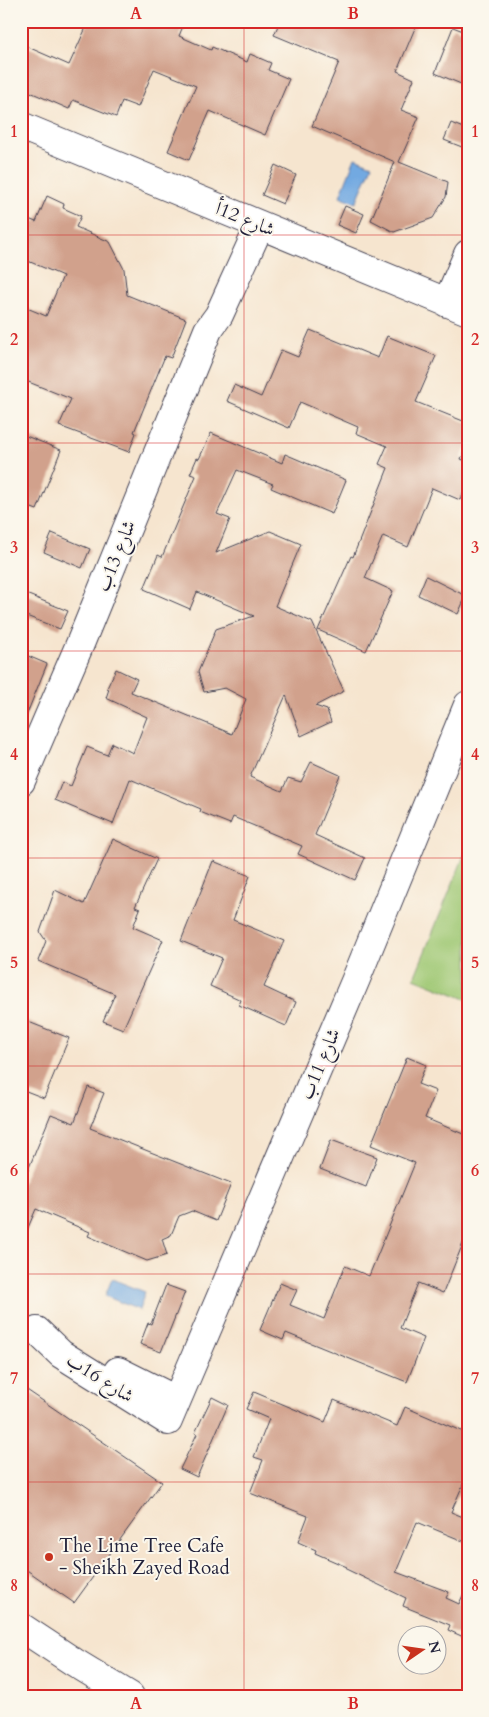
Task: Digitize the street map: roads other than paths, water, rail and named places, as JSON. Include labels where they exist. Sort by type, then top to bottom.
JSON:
[{"type":"street","name":"شارع 12أ","points":[[21,126],[458,307]]},
{"type":"street","name":"شارع 13ب","points":[[21,781],[80,644],[208,330],[215,299],[252,222]]},
{"type":"street","points":[[458,307],[468,254]]},
{"type":"street","name":"شارع 11ب","points":[[172,1410],[356,979],[468,705]]},
{"type":"street","name":"شارع 16ب","points":[[29,1326],[57,1339],[172,1410]]},
{"type":"street","points":[[21,1626],[74,1662],[130,1696]]},
{"type":"water","points":[[355,158],[372,165],[356,203],[340,196]]},
{"type":"water","points":[[112,1279],[145,1292],[139,1310],[105,1296]]},
{"type":"place","name":"The Lime Tree Cafe - Sheikh Zayed Road","points":[[49,1557]]}]
